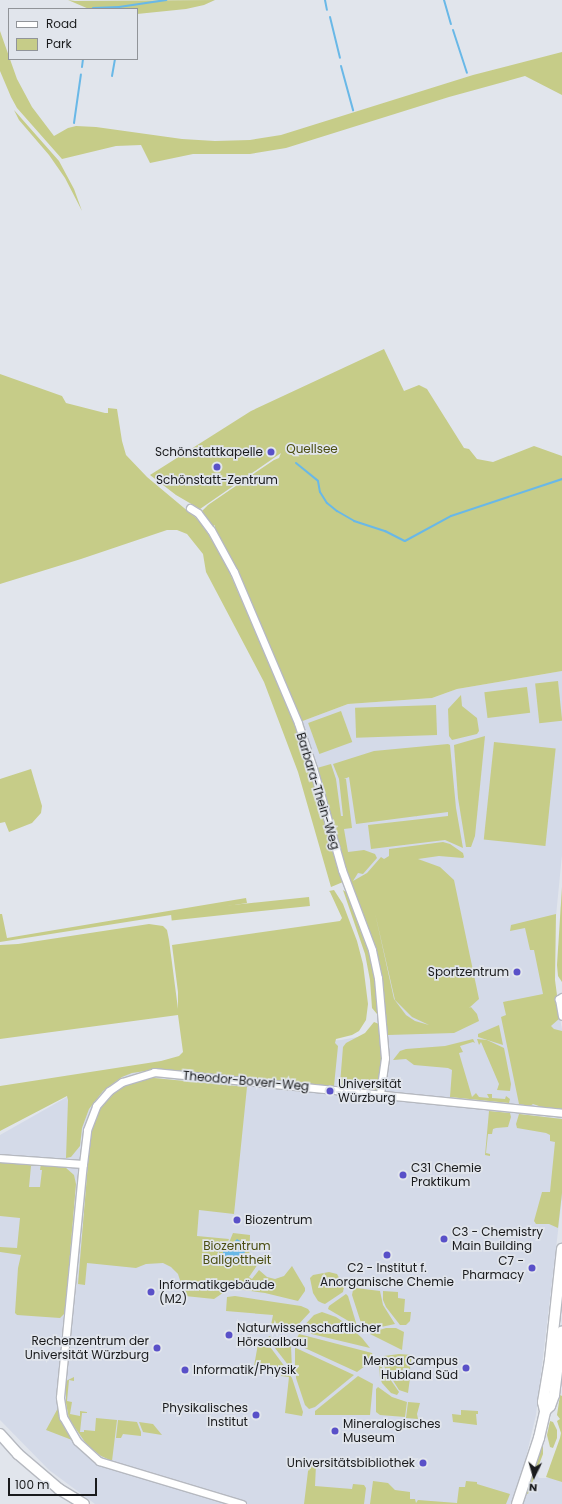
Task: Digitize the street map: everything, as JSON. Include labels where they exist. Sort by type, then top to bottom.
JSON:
[{"type":"street","name":"Barbara-Thein-Weg","points":[[190,508],[198,512],[208,526],[234,572],[298,723],[314,768],[342,870],[372,950],[382,1008],[385,1058],[380,1094]]},
{"type":"street","points":[[560,998],[562,1016]]},
{"type":"street","name":"Theodor-Boveri-Weg","points":[[242,1504],[99,1461],[77,1441],[63,1417],[60,1397],[87,1130],[96,1106],[109,1090],[122,1082],[154,1072],[562,1113]]},
{"type":"street","points":[[0,1158],[83,1164]]},
{"type":"street","points":[[517,1504],[540,1438],[545,1411],[543,1402],[550,1360],[562,1249]]},
{"type":"street","points":[[545,1411],[550,1406],[554,1395],[562,1332]]},
{"type":"street","points":[[0,1434],[18,1454],[55,1485],[84,1504]]},
{"type":"shaded area","name":"Universität Würzburg","points":[[562,671],[562,855],[556,916],[550,945],[554,988],[562,1029],[562,1198],[536,1415],[526,1457],[539,1478],[553,1478],[562,1482],[562,1504],[95,1504],[49,1470],[0,1420],[0,1135],[67,1097],[89,1098],[123,1071],[291,1043],[341,1040],[385,1032],[382,981],[373,947],[346,874],[317,767],[300,722],[348,704],[432,698],[457,689]]},
{"type":"green space","points":[[68,0],[215,0],[204,5],[186,9],[138,14],[138,8],[87,8]]},
{"type":"green space","points":[[0,31],[8,54],[8,60],[10,60],[17,79],[32,107],[54,136],[68,128],[76,126],[96,127],[182,139],[215,141],[250,140],[281,135],[473,75],[562,52],[562,95],[525,76],[449,97],[286,148],[250,154],[193,154],[150,163],[141,145],[116,146],[62,159],[17,108],[0,71]]},
{"type":"green space","points":[[14,110],[59,161],[74,189],[82,211],[65,178],[49,155],[19,120]]},
{"type":"green space","name":"Quellsee","points":[[384,349],[404,391],[419,385],[427,389],[464,448],[469,449],[477,459],[493,462],[534,446],[562,456],[562,671],[457,689],[432,698],[348,704],[300,722],[262,628],[215,531],[215,525],[212,528],[202,511],[208,505],[279,458],[281,453],[200,509],[176,495],[150,475],[251,411]]},
{"type":"green space","points":[[0,374],[62,396],[66,403],[105,413],[108,413],[108,408],[117,409],[122,441],[126,455],[147,477],[202,523],[228,569],[296,726],[343,882],[331,887],[298,772],[264,682],[206,572],[203,554],[187,534],[177,530],[167,530],[0,584]]},
{"type":"green space","points":[[558,681],[562,721],[539,723],[535,683]]},
{"type":"green space","points":[[527,687],[530,713],[487,718],[484,692]]},
{"type":"green space","points":[[461,695],[462,706],[477,718],[479,731],[477,734],[452,740],[449,736],[448,709]]},
{"type":"green space","points":[[436,705],[437,735],[356,738],[355,708]]},
{"type":"green space","points":[[341,711],[352,742],[319,754],[308,723]]},
{"type":"green space","points":[[485,736],[475,836],[471,847],[466,847],[458,798],[454,745]]},
{"type":"green space","points":[[494,742],[556,748],[545,846],[484,839]]},
{"type":"green space","points":[[450,745],[456,808],[463,848],[445,840],[371,849],[368,825],[448,816],[448,812],[356,824],[349,777],[344,779],[346,779],[352,828],[344,829],[348,852],[364,850],[375,854],[377,858],[363,874],[358,873],[353,881],[367,873],[381,857],[384,859],[389,856],[389,849],[443,842],[450,844],[463,853],[463,858],[439,856],[418,859],[440,867],[454,880],[479,999],[469,1008],[471,1007],[477,1014],[479,1021],[454,1033],[388,1035],[386,1032],[382,981],[373,947],[346,874],[317,768],[331,764],[336,779],[341,816],[343,816],[339,779],[333,764],[374,751]],"holes":[[[375,913],[395,1000],[412,1017],[429,1025],[415,1021],[406,1015],[394,999]]]},
{"type":"green space","points":[[31,769],[42,806],[41,813],[32,823],[9,832],[5,822],[0,823],[0,779]]},
{"type":"green space","points":[[562,887],[562,982],[558,976],[557,965]]},
{"type":"green space","points":[[334,890],[343,904],[357,941],[363,964],[368,1004],[366,1020],[359,1031],[352,1035],[336,1039],[335,1043],[338,1046],[334,1086],[152,1070],[132,1073],[122,1077],[103,1091],[89,1109],[82,1128],[80,1146],[71,1157],[66,1158],[67,1096],[0,1131],[0,1086],[161,1061],[179,1056],[183,1052],[178,1015],[0,1039],[0,945],[18,944],[149,924],[163,926],[167,930],[169,940],[178,1009],[178,992],[172,945],[340,921],[342,918],[329,891]]},
{"type":"green space","points":[[343,890],[346,892],[370,956],[375,977],[377,1014],[372,1008],[370,980],[365,954]]},
{"type":"green space","points":[[309,897],[310,906],[172,920],[171,912]]},
{"type":"green space","points":[[246,898],[247,903],[0,942],[0,914],[2,914],[7,938]]},
{"type":"green space","points":[[556,914],[555,980],[560,1018],[551,1026],[554,1029],[562,1031],[562,1109],[542,1107],[533,1104],[530,1106],[519,1104],[501,1017],[506,1015],[503,1002],[543,994],[534,950],[530,950],[525,928],[510,931],[511,925]]},
{"type":"green space","points":[[374,1022],[379,1024],[382,1058],[378,1090],[344,1088],[340,1084],[343,1047],[346,1043],[365,1033]]},
{"type":"green space","points":[[499,1025],[503,1045],[478,1037],[478,1034]]},
{"type":"green space","points":[[473,1039],[475,1043],[473,1042],[460,1046],[463,1052],[459,1053],[472,1097],[476,1093],[479,1097],[489,1098],[487,1094],[492,1094],[492,1098],[505,1099],[506,1096],[510,1099],[509,1103],[450,1097],[452,1070],[448,1068],[414,1065],[406,1059],[393,1060],[400,1051],[406,1049],[445,1046]]},
{"type":"green space","points":[[477,1039],[487,1040],[504,1048],[511,1084],[510,1091],[497,1090],[499,1084],[481,1042],[479,1045]]},
{"type":"green space","name":"Biozentrum Ballgottheit","points":[[154,1078],[247,1087],[234,1214],[199,1210],[197,1236],[229,1239],[227,1244],[218,1252],[217,1260],[219,1252],[228,1245],[233,1233],[250,1235],[249,1263],[258,1264],[249,1277],[252,1279],[259,1270],[267,1277],[275,1279],[284,1276],[292,1266],[305,1288],[305,1291],[298,1301],[265,1293],[230,1288],[214,1299],[185,1296],[178,1274],[171,1267],[163,1263],[146,1264],[136,1268],[87,1263],[85,1285],[78,1284],[91,1127],[99,1109],[117,1090],[141,1079]]},
{"type":"green space","points":[[489,1111],[510,1113],[511,1117],[508,1127],[493,1129],[492,1134],[488,1134],[486,1153],[490,1154],[490,1156],[485,1155]]},
{"type":"green space","points":[[519,1114],[562,1119],[562,1193],[558,1228],[549,1224],[536,1224],[534,1221],[542,1192],[550,1192],[555,1142],[550,1141],[550,1135],[546,1133],[517,1128],[516,1124]]},
{"type":"green space","points":[[0,1162],[37,1164],[37,1166],[31,1166],[29,1187],[40,1187],[42,1170],[40,1170],[41,1164],[65,1167],[74,1175],[76,1184],[65,1313],[60,1318],[17,1315],[15,1313],[18,1268],[21,1255],[0,1252],[0,1247],[17,1248],[20,1218],[0,1216]]},
{"type":"green space","points":[[329,1272],[337,1274],[344,1287],[343,1292],[325,1304],[318,1301],[313,1293],[310,1278],[313,1275]]},
{"type":"green space","points":[[356,1288],[380,1291],[383,1305],[395,1324],[367,1330],[363,1329],[352,1295],[353,1290]]},
{"type":"green space","points":[[383,1291],[398,1292],[398,1298],[405,1299],[404,1312],[411,1312],[410,1321],[406,1325],[400,1325],[386,1307],[383,1300]]},
{"type":"green space","points":[[346,1294],[348,1296],[357,1326],[328,1309],[329,1306]]},
{"type":"green space","points":[[235,1296],[301,1306],[308,1309],[310,1312],[296,1327],[291,1329],[274,1329],[271,1325],[273,1315],[226,1311],[227,1297]]},
{"type":"green space","points":[[322,1312],[336,1317],[348,1325],[370,1348],[299,1331],[314,1315]]},
{"type":"green space","points":[[386,1328],[396,1328],[404,1332],[402,1350],[370,1334]]},
{"type":"green space","points":[[299,1334],[372,1353],[374,1359],[357,1372],[296,1344]]},
{"type":"green space","points":[[269,1336],[291,1346],[292,1370],[268,1339]]},
{"type":"green space","points":[[265,1340],[288,1372],[284,1371],[284,1368],[254,1366],[258,1344]]},
{"type":"green space","points":[[295,1348],[354,1375],[315,1407],[309,1409],[305,1405],[296,1378]]},
{"type":"green space","points":[[399,1354],[412,1355],[410,1369],[403,1368],[402,1376],[410,1378],[408,1393],[399,1390],[380,1360],[384,1356]]},
{"type":"green space","points":[[379,1363],[399,1392],[397,1395],[391,1393],[382,1383],[380,1378]]},
{"type":"green space","points":[[282,1374],[289,1374],[292,1378],[303,1412],[302,1416],[285,1413],[289,1377],[281,1376]]},
{"type":"green space","points":[[358,1376],[373,1384],[370,1415],[315,1415],[315,1411]]},
{"type":"green space","points":[[74,1377],[74,1381],[69,1380],[67,1401],[72,1402],[70,1414],[80,1416],[80,1411],[87,1412],[82,1413],[80,1432],[84,1432],[84,1430],[95,1431],[96,1418],[117,1420],[112,1461],[101,1456],[87,1445],[69,1419],[66,1403],[66,1381]]},
{"type":"green space","points":[[378,1387],[392,1397],[407,1402],[405,1417],[380,1415],[376,1412],[376,1389]]},
{"type":"green space","points":[[560,1395],[562,1396],[562,1482],[546,1477],[561,1433],[557,1421],[560,1419],[557,1415]]},
{"type":"green space","points":[[408,1402],[420,1403],[417,1414],[418,1419],[406,1418]]},
{"type":"green space","points":[[58,1408],[63,1425],[72,1440],[46,1430]]},
{"type":"green space","points":[[461,1410],[478,1411],[478,1414],[476,1414],[477,1425],[453,1422],[452,1414],[461,1415]]},
{"type":"green space","points":[[118,1420],[137,1422],[141,1436],[123,1434],[121,1438],[116,1438]]},
{"type":"green space","points":[[550,1421],[553,1422],[557,1430],[557,1438],[553,1448],[550,1447],[547,1435]]},
{"type":"green space","points":[[139,1422],[153,1424],[162,1435],[143,1432]]},
{"type":"green space","points":[[543,1442],[543,1454],[528,1494],[524,1492]]},
{"type":"green space","points":[[309,1463],[316,1465],[315,1486],[352,1489],[353,1484],[364,1485],[366,1488],[364,1504],[304,1504]]},
{"type":"green space","points":[[373,1481],[388,1483],[395,1490],[410,1492],[410,1499],[415,1499],[416,1503],[418,1500],[457,1503],[459,1487],[465,1487],[466,1481],[477,1482],[477,1484],[510,1494],[506,1504],[370,1504]]},
{"type":"water","points":[[237,1239],[247,1248],[239,1264],[232,1260],[227,1261],[223,1256],[223,1251],[235,1248],[234,1242]]},
{"type":"waterway","points":[[93,8],[119,7],[166,0]]},
{"type":"waterway","points":[[325,0],[327,10]]},
{"type":"waterway","points":[[444,0],[451,24]]},
{"type":"waterway","points":[[330,17],[340,58]]},
{"type":"waterway","points":[[453,30],[467,73]]},
{"type":"waterway","points":[[82,67],[83,60]]},
{"type":"waterway","points":[[112,76],[115,60]]},
{"type":"waterway","points":[[341,66],[353,110]]},
{"type":"waterway","points":[[74,123],[81,74]]},
{"type":"waterway","points":[[296,463],[318,481],[320,492],[327,503],[337,511],[354,521],[385,531],[405,541],[451,516],[562,479]]},
{"type":"place","name":"Schönstattkapelle","points":[[271,452]]},
{"type":"place","name":"Schönstatt-Zentrum","points":[[217,467]]},
{"type":"place","name":"Sportzentrum","points":[[517,972]]},
{"type":"place","name":"Universität Würzburg","points":[[330,1091]]},
{"type":"place","name":"C31 Chemie Praktikum","points":[[403,1175]]},
{"type":"place","name":"Biozentrum","points":[[237,1220]]},
{"type":"place","name":"C3 - Chemistry Main Building","points":[[444,1239]]},
{"type":"place","name":"C2 - Institut f. Anorganische Chemie","points":[[387,1255]]},
{"type":"place","name":"C7 - Pharmacy","points":[[532,1268]]},
{"type":"place","name":"Informatikgebäude (M2)","points":[[151,1292]]},
{"type":"place","name":"Naturwissenschaftlicher Hörsaalbau","points":[[229,1335]]},
{"type":"place","name":"Rechenzentrum der Universität Würzburg","points":[[157,1348]]},
{"type":"place","name":"Mensa Campus Hubland Süd","points":[[466,1368]]},
{"type":"place","name":"Informatik/Physik","points":[[185,1370]]},
{"type":"place","name":"Physikalisches Institut","points":[[256,1415]]},
{"type":"place","name":"Mineralogisches Museum","points":[[335,1431]]},
{"type":"place","name":"Universitätsbibliothek","points":[[423,1463]]}]
